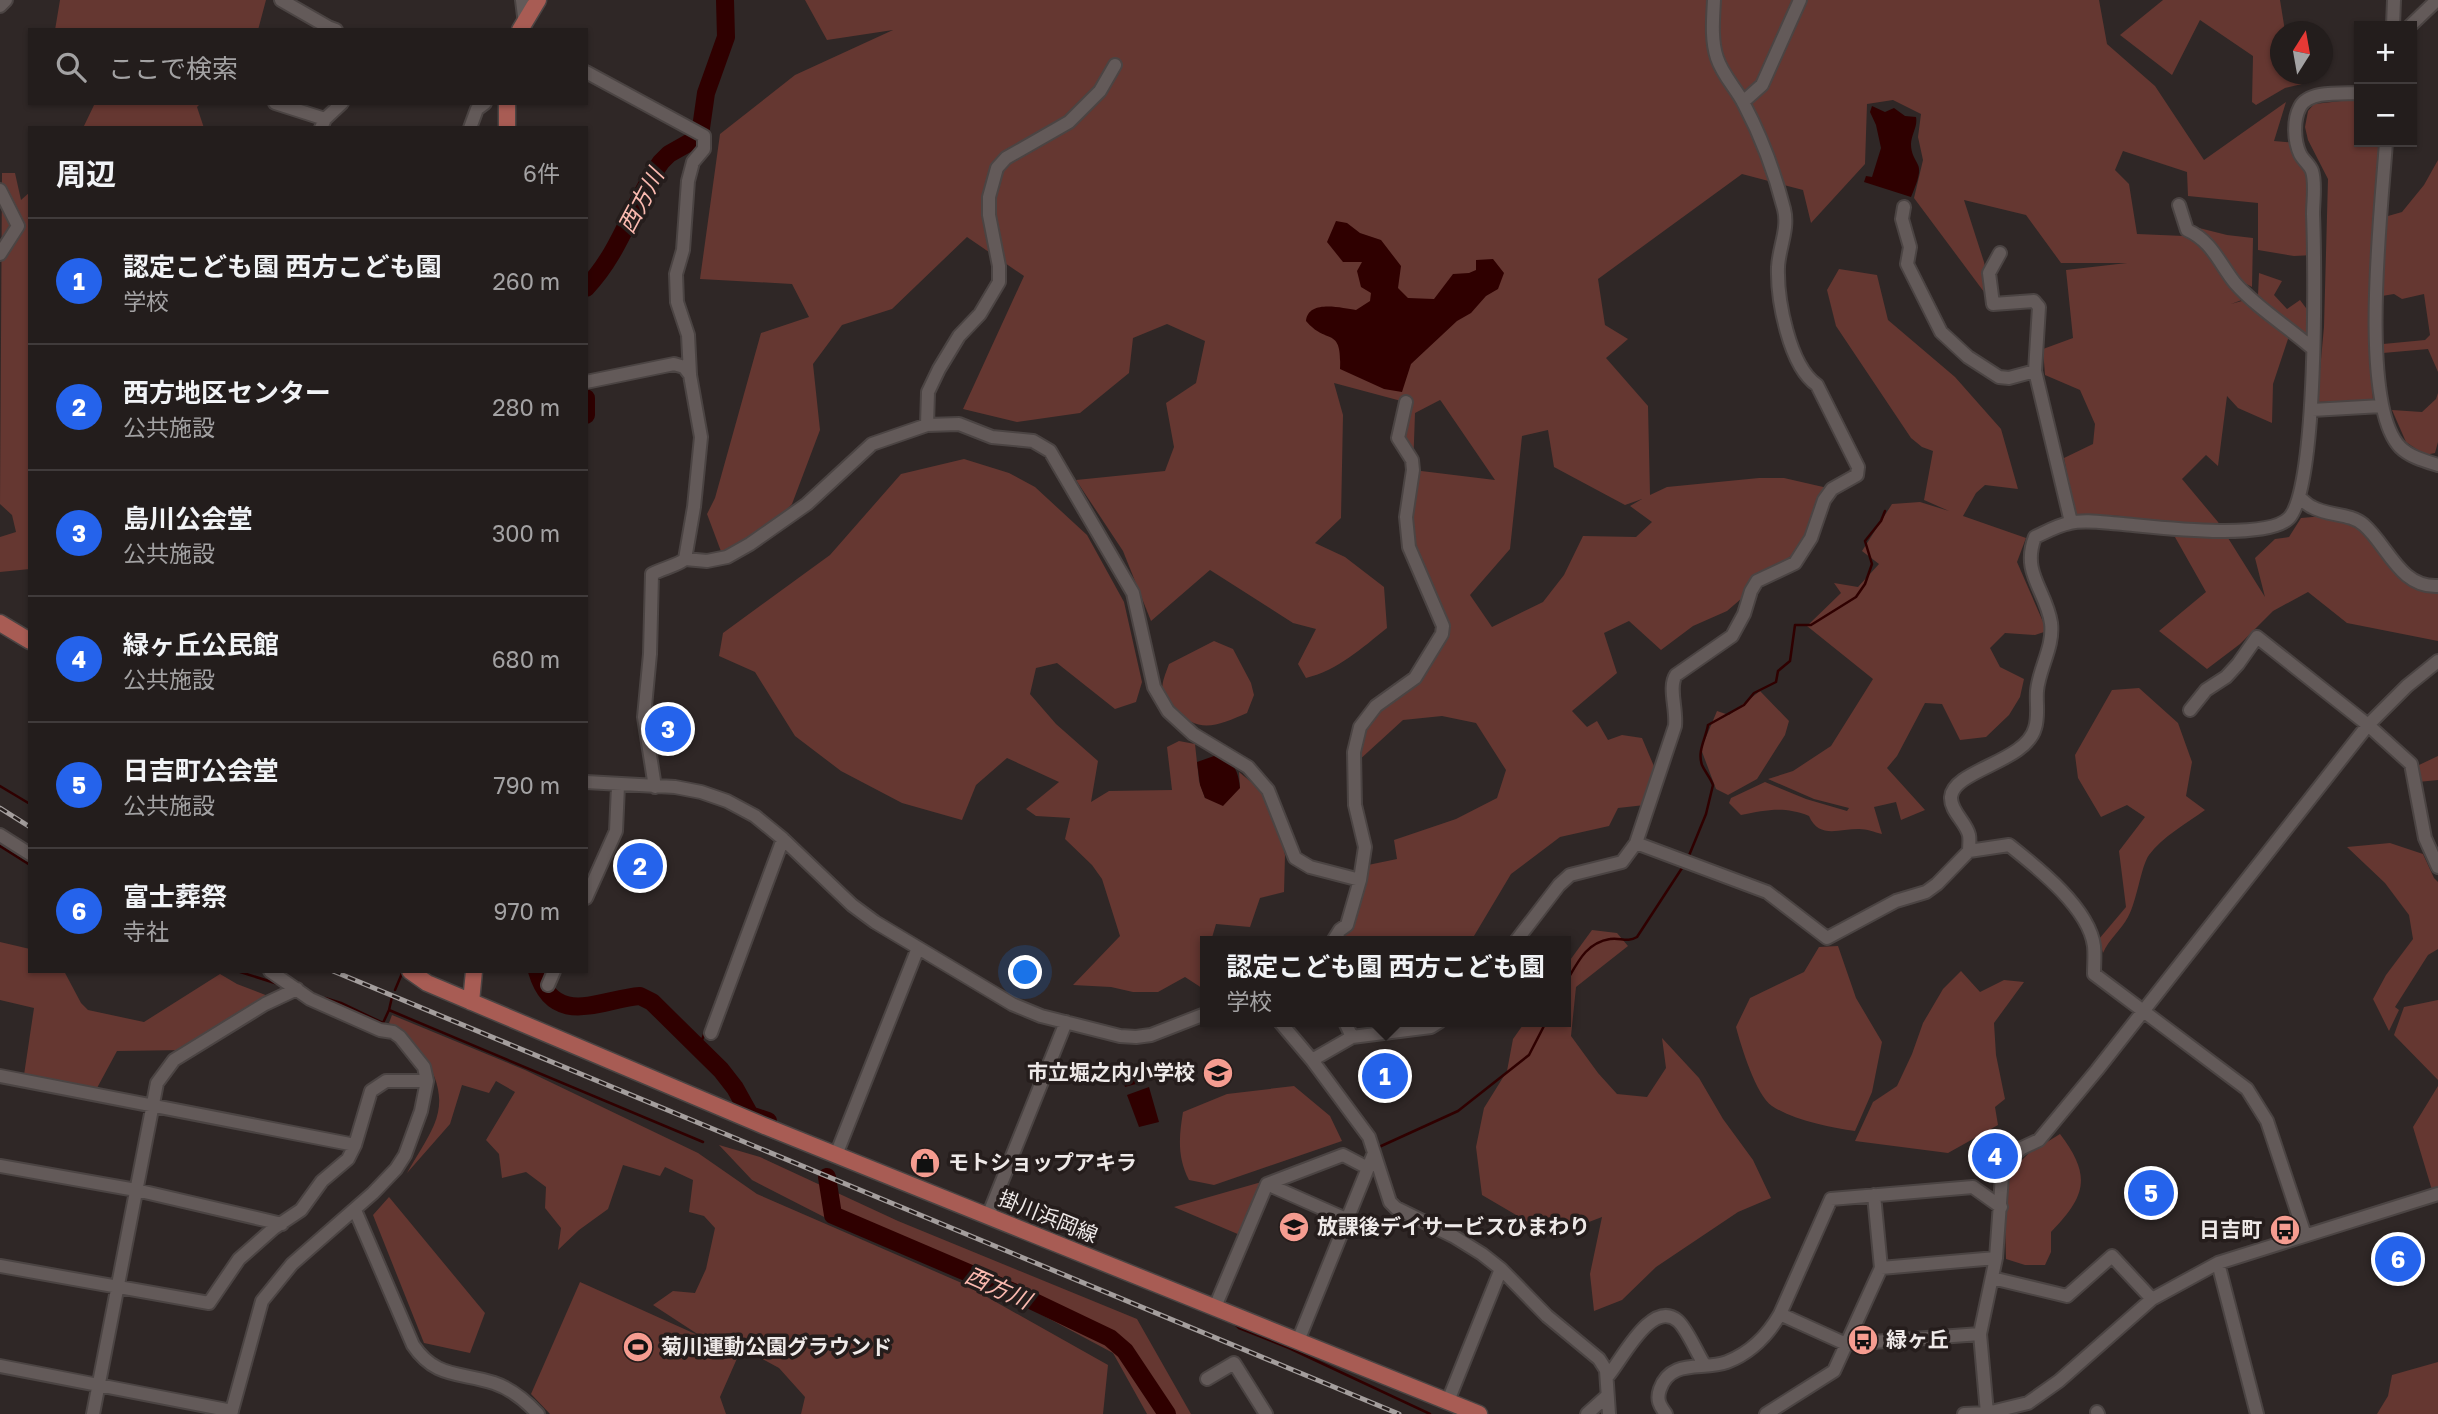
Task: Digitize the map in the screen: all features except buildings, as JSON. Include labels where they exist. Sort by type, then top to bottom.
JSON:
[{"type":"main road","points":[[523,26],[538,0]]},
{"type":"main road","points":[[507,105],[508,126]]},
{"type":"main road","points":[[0,623],[28,640]]},
{"type":"main road","name":"掛川浜岡線","points":[[413,973],[427,983],[725,1110],[1479,1414]]},
{"type":"main road","points":[[471,1002],[474,973]]},
{"type":"street","points":[[0,6],[6,0]]},
{"type":"street","points":[[281,0],[331,28]]},
{"type":"street","points":[[522,0],[523,26]]},
{"type":"street","points":[[1520,936],[1570,875],[1622,862],[1636,843],[1675,726],[1676,710],[1672,694],[1676,675],[1732,636],[1757,581],[1796,563],[1811,538],[1824,500],[1832,489],[1857,475],[1858,467],[1817,385],[1807,378],[1779,304],[1778,265],[1785,227],[1784,211],[1760,138],[1743,102],[1716,57],[1713,32],[1714,0]]},
{"type":"street","points":[[1743,102],[1762,85],[1800,0]]},
{"type":"street","points":[[2393,21],[2395,0]]},
{"type":"street","points":[[2415,21],[2437,0]]},
{"type":"street","points":[[927,425],[928,392],[939,369],[959,336],[980,314],[999,282],[999,266],[989,215],[989,197],[997,168],[1006,158],[1069,121],[1100,91],[1115,65]]},
{"type":"street","points":[[588,73],[699,133],[704,149],[693,162],[688,181],[683,250],[676,274],[677,302],[688,335],[690,374],[701,437],[694,507],[685,559],[681,564],[665,566],[653,574],[644,718],[655,787]]},
{"type":"street","points":[[1969,851],[1969,835],[1951,796],[1956,785],[2017,751],[2034,733],[2037,719],[2038,682],[2051,640],[2051,624],[2030,564],[2030,550],[2035,537],[2071,522],[2190,530],[2268,529],[2281,525],[2291,516],[2299,496],[2312,410],[2312,348],[2316,333],[2312,308],[2315,282],[2312,171],[2299,152],[2295,130],[2300,106],[2308,99],[2354,94]]},
{"type":"street","points":[[280,105],[323,123],[340,105]]},
{"type":"street","points":[[471,126],[477,109],[482,105]]},
{"type":"street","points":[[2386,147],[2375,321],[2375,355],[2382,407],[2391,435],[2400,448],[2414,457],[2438,465]]},
{"type":"street","points":[[0,190],[18,226],[0,254]]},
{"type":"street","points":[[2179,205],[2188,230],[2200,236],[2216,253],[2235,282],[2312,348]]},
{"type":"street","points":[[1904,207],[1902,219],[1910,247],[1907,264],[1941,332],[1968,357],[1999,377],[2009,378],[2035,371]]},
{"type":"street","points":[[2000,253],[1989,273],[1993,304],[2034,301],[2039,307],[2035,371],[2071,522]]},
{"type":"street","points":[[588,382],[674,364],[684,367],[690,374]]},
{"type":"street","points":[[1336,936],[1339,930],[1348,925],[1360,880],[1365,847],[1355,805],[1354,752],[1360,727],[1376,706],[1415,678],[1442,634],[1443,626],[1409,547],[1406,517],[1412,460],[1398,438],[1406,402]]},
{"type":"street","points":[[2312,410],[2382,407]]},
{"type":"street","points":[[685,559],[708,561],[727,557],[807,504],[872,444],[927,425],[959,424],[992,436],[1033,441],[1051,451],[1133,593],[1154,687],[1168,711],[1194,734],[1248,767],[1268,790],[1295,858],[1310,867],[1360,880]]},
{"type":"street","points":[[2299,496],[2312,508],[2363,523],[2393,561],[2413,580],[2438,586]]},
{"type":"street","points":[[2190,710],[2206,690],[2226,677],[2256,637],[2368,726],[2411,764],[2425,838],[2438,867]]},
{"type":"street","points":[[1987,1413],[1980,1334],[1996,1258],[2002,1176],[2007,1160],[2022,1148],[2039,1140],[2368,726],[2407,686],[2438,661]]},
{"type":"street","points":[[588,782],[618,786],[675,787],[727,801],[755,816],[783,839],[852,905],[1012,1004],[1041,1016],[1136,1037],[1151,1035],[1200,1016]]},
{"type":"street","points":[[588,894],[616,831],[618,786]]},
{"type":"street","points":[[0,835],[28,853]]},
{"type":"street","points":[[711,1033],[783,839]]},
{"type":"street","points":[[1636,843],[1766,892],[1827,938],[1896,901],[1926,892],[1969,851],[2009,845],[2043,872],[2068,899],[2090,932],[2094,946],[2094,974],[2248,1089],[2267,1121],[2305,1235]]},
{"type":"street","points":[[836,1155],[918,948]]},
{"type":"street","points":[[0,1366],[232,1413],[262,1301],[292,1264],[355,1210],[396,1169],[405,1155],[421,1111],[427,1081],[424,1067],[393,1032],[380,1030],[310,999],[273,973]]},
{"type":"street","points":[[548,985],[553,973]]},
{"type":"street","points":[[93,1414],[157,1083],[174,1060],[265,1004],[297,989]]},
{"type":"street","points":[[988,1216],[1066,1022]]},
{"type":"street","points":[[1284,1027],[1369,1137],[1390,1202],[1396,1208],[1453,1236],[1482,1254],[1501,1269],[1547,1316],[1598,1359],[1604,1365],[1607,1377],[1609,1414]]},
{"type":"street","points":[[1347,1027],[1352,1037]]},
{"type":"street","points":[[1312,1060],[1352,1037],[1431,1027]]},
{"type":"street","points":[[0,1076],[355,1146]]},
{"type":"street","points":[[0,1266],[209,1303],[239,1259],[274,1228],[301,1210],[322,1181],[348,1159],[355,1146],[371,1091],[386,1082],[427,1081]]},
{"type":"street","points":[[1298,1341],[1343,1217],[1364,1166],[1374,1153]]},
{"type":"street","points":[[1215,1307],[1267,1184],[1343,1155],[1364,1166]]},
{"type":"street","points":[[0,1166],[136,1190],[282,1224]]},
{"type":"street","points":[[1267,1184],[1343,1217]]},
{"type":"street","points":[[1666,1414],[1658,1404],[1658,1392],[1664,1380],[1676,1370],[1726,1362],[1769,1332],[1780,1314],[1831,1199],[1973,1187],[2001,1207]]},
{"type":"street","points":[[1964,1414],[1987,1413],[2028,1404],[2042,1395],[2152,1299],[2218,1263],[2438,1194]]},
{"type":"street","points":[[1766,1414],[1834,1371],[1881,1268],[1874,1195]]},
{"type":"street","points":[[355,1210],[413,1345],[422,1358],[441,1370],[494,1383],[512,1391],[538,1414]]},
{"type":"street","points":[[1992,1278],[2067,1296],[2112,1256],[2152,1299]]},
{"type":"street","points":[[1881,1268],[1996,1258]]},
{"type":"street","points":[[2218,1263],[2258,1414]]},
{"type":"street","points":[[1448,1401],[1501,1269]]},
{"type":"street","points":[[1780,1314],[1846,1344],[1980,1334]]},
{"type":"street","points":[[1607,1377],[1642,1327],[1650,1320],[1658,1318],[1667,1317],[1677,1321],[1704,1364]]},
{"type":"street","points":[[1207,1379],[1234,1363],[1266,1414]]},
{"type":"street","points":[[1587,1414],[1607,1396]]},
{"type":"shaded area","points":[[60,0],[266,0],[259,28],[55,28]]},
{"type":"shaded area","points":[[805,0],[2099,0],[2107,44],[2155,86],[2204,160],[2286,102],[2274,141],[2297,143],[2311,170],[2314,255],[2294,256],[2258,250],[2258,203],[2188,196],[2187,172],[2123,151],[2115,170],[2129,184],[2137,234],[2184,236],[2213,244],[2195,227],[2253,238],[2252,287],[2237,279],[2250,297],[2231,304],[2249,299],[2289,336],[2273,384],[2272,423],[2238,408],[2227,396],[2218,466],[2206,455],[2182,479],[2218,522],[2265,597],[2255,558],[2275,539],[2289,537],[2301,518],[2324,516],[2363,527],[2406,579],[2438,592],[2438,641],[2347,623],[2308,592],[2273,611],[2240,644],[2207,669],[2159,631],[2206,592],[2171,530],[2120,516],[2075,514],[2064,458],[2093,444],[2095,424],[2080,390],[2045,375],[2043,349],[2073,338],[2066,270],[2127,263],[2061,263],[2026,215],[1964,200],[1984,262],[1993,304],[1914,198],[1923,160],[1918,137],[1921,114],[1893,100],[1867,104],[1865,164],[1811,223],[1803,190],[1742,174],[1598,279],[1605,325],[1628,339],[1606,358],[1648,406],[1650,495],[1667,487],[1759,478],[1784,478],[1832,489],[1822,511],[1793,554],[1727,611],[1693,626],[1661,650],[1629,621],[1604,633],[1617,673],[1572,711],[1587,727],[1597,721],[1608,740],[1622,735],[1642,738],[1656,771],[1645,805],[1618,808],[1609,826],[1560,837],[1511,874],[1474,936],[1339,936],[1368,865],[1397,859],[1394,840],[1456,819],[1497,798],[1506,770],[1476,723],[1442,716],[1403,720],[1357,762],[1367,726],[1378,711],[1405,691],[1441,630],[1409,547],[1413,470],[1399,441],[1405,402],[1334,383],[1343,415],[1341,518],[1315,543],[1345,557],[1384,587],[1387,628],[1339,664],[1306,678],[1298,664],[1316,629],[1293,623],[1210,570],[1151,621],[1123,551],[1076,480],[1165,471],[1174,447],[1166,403],[1196,383],[1205,341],[1167,324],[1133,338],[1129,373],[1080,413],[1017,422],[963,409],[1024,276],[967,237],[892,309],[842,325],[813,364],[820,430],[792,504],[760,538],[722,554],[707,514],[715,498],[761,333],[809,317],[792,284],[700,279],[720,134],[795,75],[893,30],[827,40]],"holes":[[[1440,400],[1495,480],[1413,470],[1415,413]],[[1548,430],[1554,467],[1625,505],[1642,499],[1630,506],[1652,522],[1636,537],[1583,536],[1564,575],[1543,602],[1492,627],[1470,595],[1510,549],[1522,436]]]},
{"type":"shaded area","points":[[2163,0],[2280,0],[2283,21],[2270,21],[2270,84],[2302,84],[2285,88],[2256,105],[2252,102],[2253,56],[2200,20],[2172,75],[2120,35]]},
{"type":"shaded area","points":[[2354,100],[2354,147],[2381,147],[2370,353],[2373,400],[2317,402],[2324,327],[2328,179],[2308,140],[2305,127],[2308,111],[2314,104]]},
{"type":"shaded area","points":[[94,105],[199,105],[197,107],[203,126],[84,126]]},
{"type":"shaded area","points":[[1872,106],[1885,112],[1894,108],[1905,116],[1916,117],[1911,147],[1919,172],[1911,197],[1864,182],[1866,176],[1872,177],[1881,148],[1870,112]]},
{"type":"shaded area","points":[[2438,160],[2438,372],[2428,349],[2383,353],[2383,344],[2425,340],[2430,335],[2424,294],[2402,299],[2394,294],[2382,296],[2381,218],[2402,212],[2424,185]]},
{"type":"shaded area","points":[[2,173],[15,173],[21,200],[28,194],[28,569],[0,572],[0,537],[16,532],[12,515],[0,504]]},
{"type":"shaded area","points":[[1336,221],[1347,223],[1360,233],[1381,240],[1401,266],[1398,288],[1408,298],[1434,299],[1453,274],[1476,270],[1476,260],[1493,259],[1504,273],[1498,289],[1486,296],[1471,313],[1457,321],[1411,364],[1402,392],[1384,389],[1340,369],[1336,341],[1320,333],[1306,321],[1308,314],[1319,307],[1356,310],[1370,301],[1371,293],[1361,287],[1357,271],[1362,262],[1343,262],[1327,242]]},
{"type":"shaded area","points":[[1839,269],[1877,275],[1888,320],[1955,377],[2001,429],[2018,489],[1985,485],[1976,493],[1963,516],[2026,538],[2017,562],[2047,631],[2035,635],[2005,633],[1990,648],[2000,667],[2024,679],[2020,697],[2009,715],[1986,737],[1960,740],[1942,704],[1925,703],[1897,756],[1887,768],[1925,810],[1901,820],[1896,802],[1874,807],[1882,834],[1862,829],[1824,830],[1818,828],[1809,816],[1791,811],[1767,810],[1741,815],[1729,803],[1731,798],[1765,782],[1806,799],[1847,811],[1849,808],[1814,799],[1768,779],[1793,771],[1831,746],[1873,679],[1807,626],[1841,593],[1834,583],[1858,587],[1879,564],[1862,551],[1892,504],[1920,502],[1949,511],[1924,500],[1933,451],[1922,447],[1911,438],[1836,326],[1827,290]]},
{"type":"shaded area","points":[[2259,273],[2282,281],[2274,295],[2287,309],[2300,300],[2309,312],[2308,341],[2258,295]]},
{"type":"shaded area","points":[[2438,393],[2438,442],[2435,453],[2425,455],[2406,442],[2392,410],[2422,412],[2436,399]]},
{"type":"shaded area","points":[[964,459],[1009,473],[1035,487],[1087,535],[1124,602],[1142,682],[1136,702],[1115,709],[1057,663],[1036,668],[1030,694],[1056,724],[1098,761],[1091,802],[1109,791],[1172,790],[1167,747],[1179,741],[1195,744],[1199,781],[1205,798],[1240,788],[1239,772],[1262,791],[1279,830],[1285,855],[1284,892],[1260,898],[1250,927],[1216,924],[1212,936],[1200,936],[1200,987],[1185,977],[1158,992],[1073,985],[1120,936],[1102,879],[1092,865],[1065,839],[1070,818],[1036,816],[1026,809],[1059,782],[1007,758],[976,785],[962,820],[902,803],[841,771],[795,736],[755,672],[719,656],[723,633],[830,555],[901,474]]},
{"type":"shaded area","points":[[1214,641],[1233,649],[1251,683],[1254,695],[1247,713],[1208,726],[1191,722],[1183,716],[1165,697],[1162,688],[1169,664]]},
{"type":"shaded area","points":[[2139,688],[2178,723],[2192,762],[2186,796],[2205,810],[2168,836],[2149,855],[2128,917],[2103,953],[2099,939],[2126,907],[2119,851],[2145,817],[2127,805],[2101,817],[2078,778],[2075,755],[2112,690]]},
{"type":"shaded area","points":[[1760,691],[1789,721],[1785,735],[1757,779],[1728,795],[1716,789],[1701,749],[1717,711],[1729,715]]},
{"type":"shaded area","points":[[1214,756],[1233,766],[1239,781],[1240,788],[1223,806],[1205,798],[1200,785],[1197,762]]},
{"type":"shaded area","points":[[2438,756],[2438,780],[2418,782],[2419,765]]},
{"type":"shaded area","points":[[2390,843],[2423,854],[2438,882],[2438,949],[2428,955],[2395,1007],[2399,1010],[2389,1031],[2373,999],[2386,975],[2413,939],[2409,915],[2385,883],[2347,847]]},
{"type":"shaded area","points":[[1592,930],[1617,933],[1628,946],[1576,987],[1571,1036],[1598,1073],[1617,1094],[1647,1097],[1666,1068],[1662,1038],[1699,1078],[1723,1119],[1753,1160],[1771,1198],[1738,1212],[1656,1267],[1622,1300],[1594,1311],[1590,1274],[1602,1217],[1552,1236],[1482,1195],[1476,1147],[1484,1108],[1507,1071],[1513,1039],[1521,1027],[1571,1027],[1571,959]]},
{"type":"shaded area","points":[[0,942],[28,949],[28,973],[65,973],[81,1003],[88,1010],[144,1022],[220,974],[268,996],[186,1050],[117,1051],[97,1088],[24,1075],[34,1008],[0,1000]]},
{"type":"shaded area","points":[[1838,946],[1856,998],[1882,1042],[1872,1092],[1855,1131],[1801,1119],[1772,1106],[1760,1092],[1736,1027],[1750,998],[1804,972],[1819,947]]},
{"type":"shaded area","points":[[1961,971],[1980,992],[2004,980],[2024,982],[1994,1023],[1996,1055],[2005,1099],[1995,1107],[1998,1125],[1948,1153],[1855,1141],[1873,1102],[1897,1086],[1923,1023],[1943,989]]},
{"type":"shaded area","points":[[2438,1000],[2438,1080],[2394,1035],[2404,1007]]},
{"type":"shaded area","points":[[392,1015],[525,1070],[698,1153],[757,1194],[964,1284],[1108,1365],[1103,1414],[801,1414],[805,1397],[779,1368],[748,1351],[739,1354],[720,1397],[726,1414],[550,1414],[531,1394],[580,1282],[702,1337],[653,1305],[673,1291],[695,1293],[706,1269],[715,1228],[704,1216],[689,1212],[693,1180],[665,1167],[660,1176],[623,1165],[608,1209],[579,1230],[558,1250],[561,1228],[545,1208],[546,1187],[526,1172],[502,1178],[499,1154],[486,1140],[515,1092],[496,1081],[489,1093],[462,1085],[450,1124],[407,1173],[434,1125],[439,1110],[439,1095],[436,1081],[422,1055],[389,1023]]},
{"type":"shaded area","points":[[1130,1069],[1141,1070],[1147,1081],[1125,1087],[1122,1077]]},
{"type":"shaded area","points":[[1294,1086],[1330,1116],[1342,1141],[1214,1185],[1189,1180],[1182,1163],[1180,1146],[1183,1112],[1227,1094]]},
{"type":"shaded area","points":[[2438,1086],[2438,1189],[2432,1190],[2413,1127]]},
{"type":"shaded area","points":[[1149,1087],[1159,1122],[1139,1127],[1127,1095]]},
{"type":"shaded area","points":[[2060,1134],[2077,1162],[2081,1185],[2078,1196],[2051,1232],[2051,1252],[2045,1265],[2025,1265],[2006,1259],[2008,1182],[2013,1169],[2029,1153]]},
{"type":"shaded area","points":[[719,1145],[760,1157],[898,1221],[1137,1319],[1191,1414],[1147,1414],[1113,1353],[947,1264],[832,1221],[752,1180]]},
{"type":"shaded area","points":[[1265,1181],[1240,1235],[1174,1207]]},
{"type":"shaded area","points":[[389,1197],[485,1313],[470,1353],[424,1343],[373,1215]]},
{"type":"shaded area","points":[[2438,1362],[2438,1414],[2377,1414],[2388,1396],[2392,1375]]},
{"type":"waterway","name":"西方川","points":[[588,286],[609,258],[661,162],[669,154],[692,141],[701,128],[706,93],[726,37],[725,0]]},
{"type":"waterway","points":[[1688,858],[1706,814],[1713,785],[1701,760],[1708,725],[1744,705],[1754,693],[1776,682],[1778,671],[1790,661],[1795,625],[1811,625],[1856,597],[1865,584],[1872,564],[1865,541],[1881,521],[1885,511]]},
{"type":"waterway","points":[[0,786],[28,803]]},
{"type":"waterway","points":[[0,846],[28,864]]},
{"type":"waterway","points":[[1571,974],[1588,950],[1601,941],[1630,940],[1637,937],[1684,865]]},
{"type":"waterway","points":[[243,973],[278,984]]},
{"type":"waterway","points":[[395,990],[402,973]]},
{"type":"waterway","name":"西方川","points":[[538,973],[545,989],[555,1000],[567,1005],[595,1005],[640,996],[652,1002],[721,1070],[750,1115],[768,1121]]},
{"type":"waterway","points":[[389,1010],[392,997]]},
{"type":"waterway","points":[[325,998],[383,1023],[389,1010],[703,1142]]},
{"type":"waterway","points":[[1379,1147],[1458,1111],[1529,1055],[1543,1027]]},
{"type":"waterway","points":[[699,1048],[706,1029]]},
{"type":"waterway","points":[[1343,1213],[1361,1168]]},
{"type":"waterway","name":"西方川","points":[[827,1177],[833,1215],[1020,1295],[1110,1338],[1125,1351],[1167,1414]]},
{"type":"waterway","points":[[1310,1295],[1340,1220]]},
{"type":"waterway","points":[[1233,1322],[1239,1328],[1289,1348],[1430,1414]]},
{"type":"railway","points":[[0,808],[28,826]]},
{"type":"railway","points":[[338,973],[1399,1414]]},
{"type":"place","name":"島川公会堂","points":[[668,729]]},
{"type":"place","name":"西方地区センター","points":[[640,866]]},
{"type":"place","name":"市立堀之内小学校","points":[[1218,1073]]},
{"type":"place","name":"認定こども園 西方こども園","points":[[1385,1076]]},
{"type":"place","name":"緑ヶ丘公民館","points":[[1995,1156]]},
{"type":"place","name":"モトショップアキラ","points":[[925,1163]]},
{"type":"place","name":"日吉町公会堂","points":[[2151,1193]]},
{"type":"place","name":"放課後デイサービスひまわり","points":[[1294,1227]]},
{"type":"place","name":"日吉町","points":[[2285,1230]]},
{"type":"place","name":"富士葬祭","points":[[2398,1259]]},
{"type":"place","name":"緑ヶ丘","points":[[1863,1340]]},
{"type":"place","name":"菊川運動公園グラウンド","points":[[638,1347]]}]
